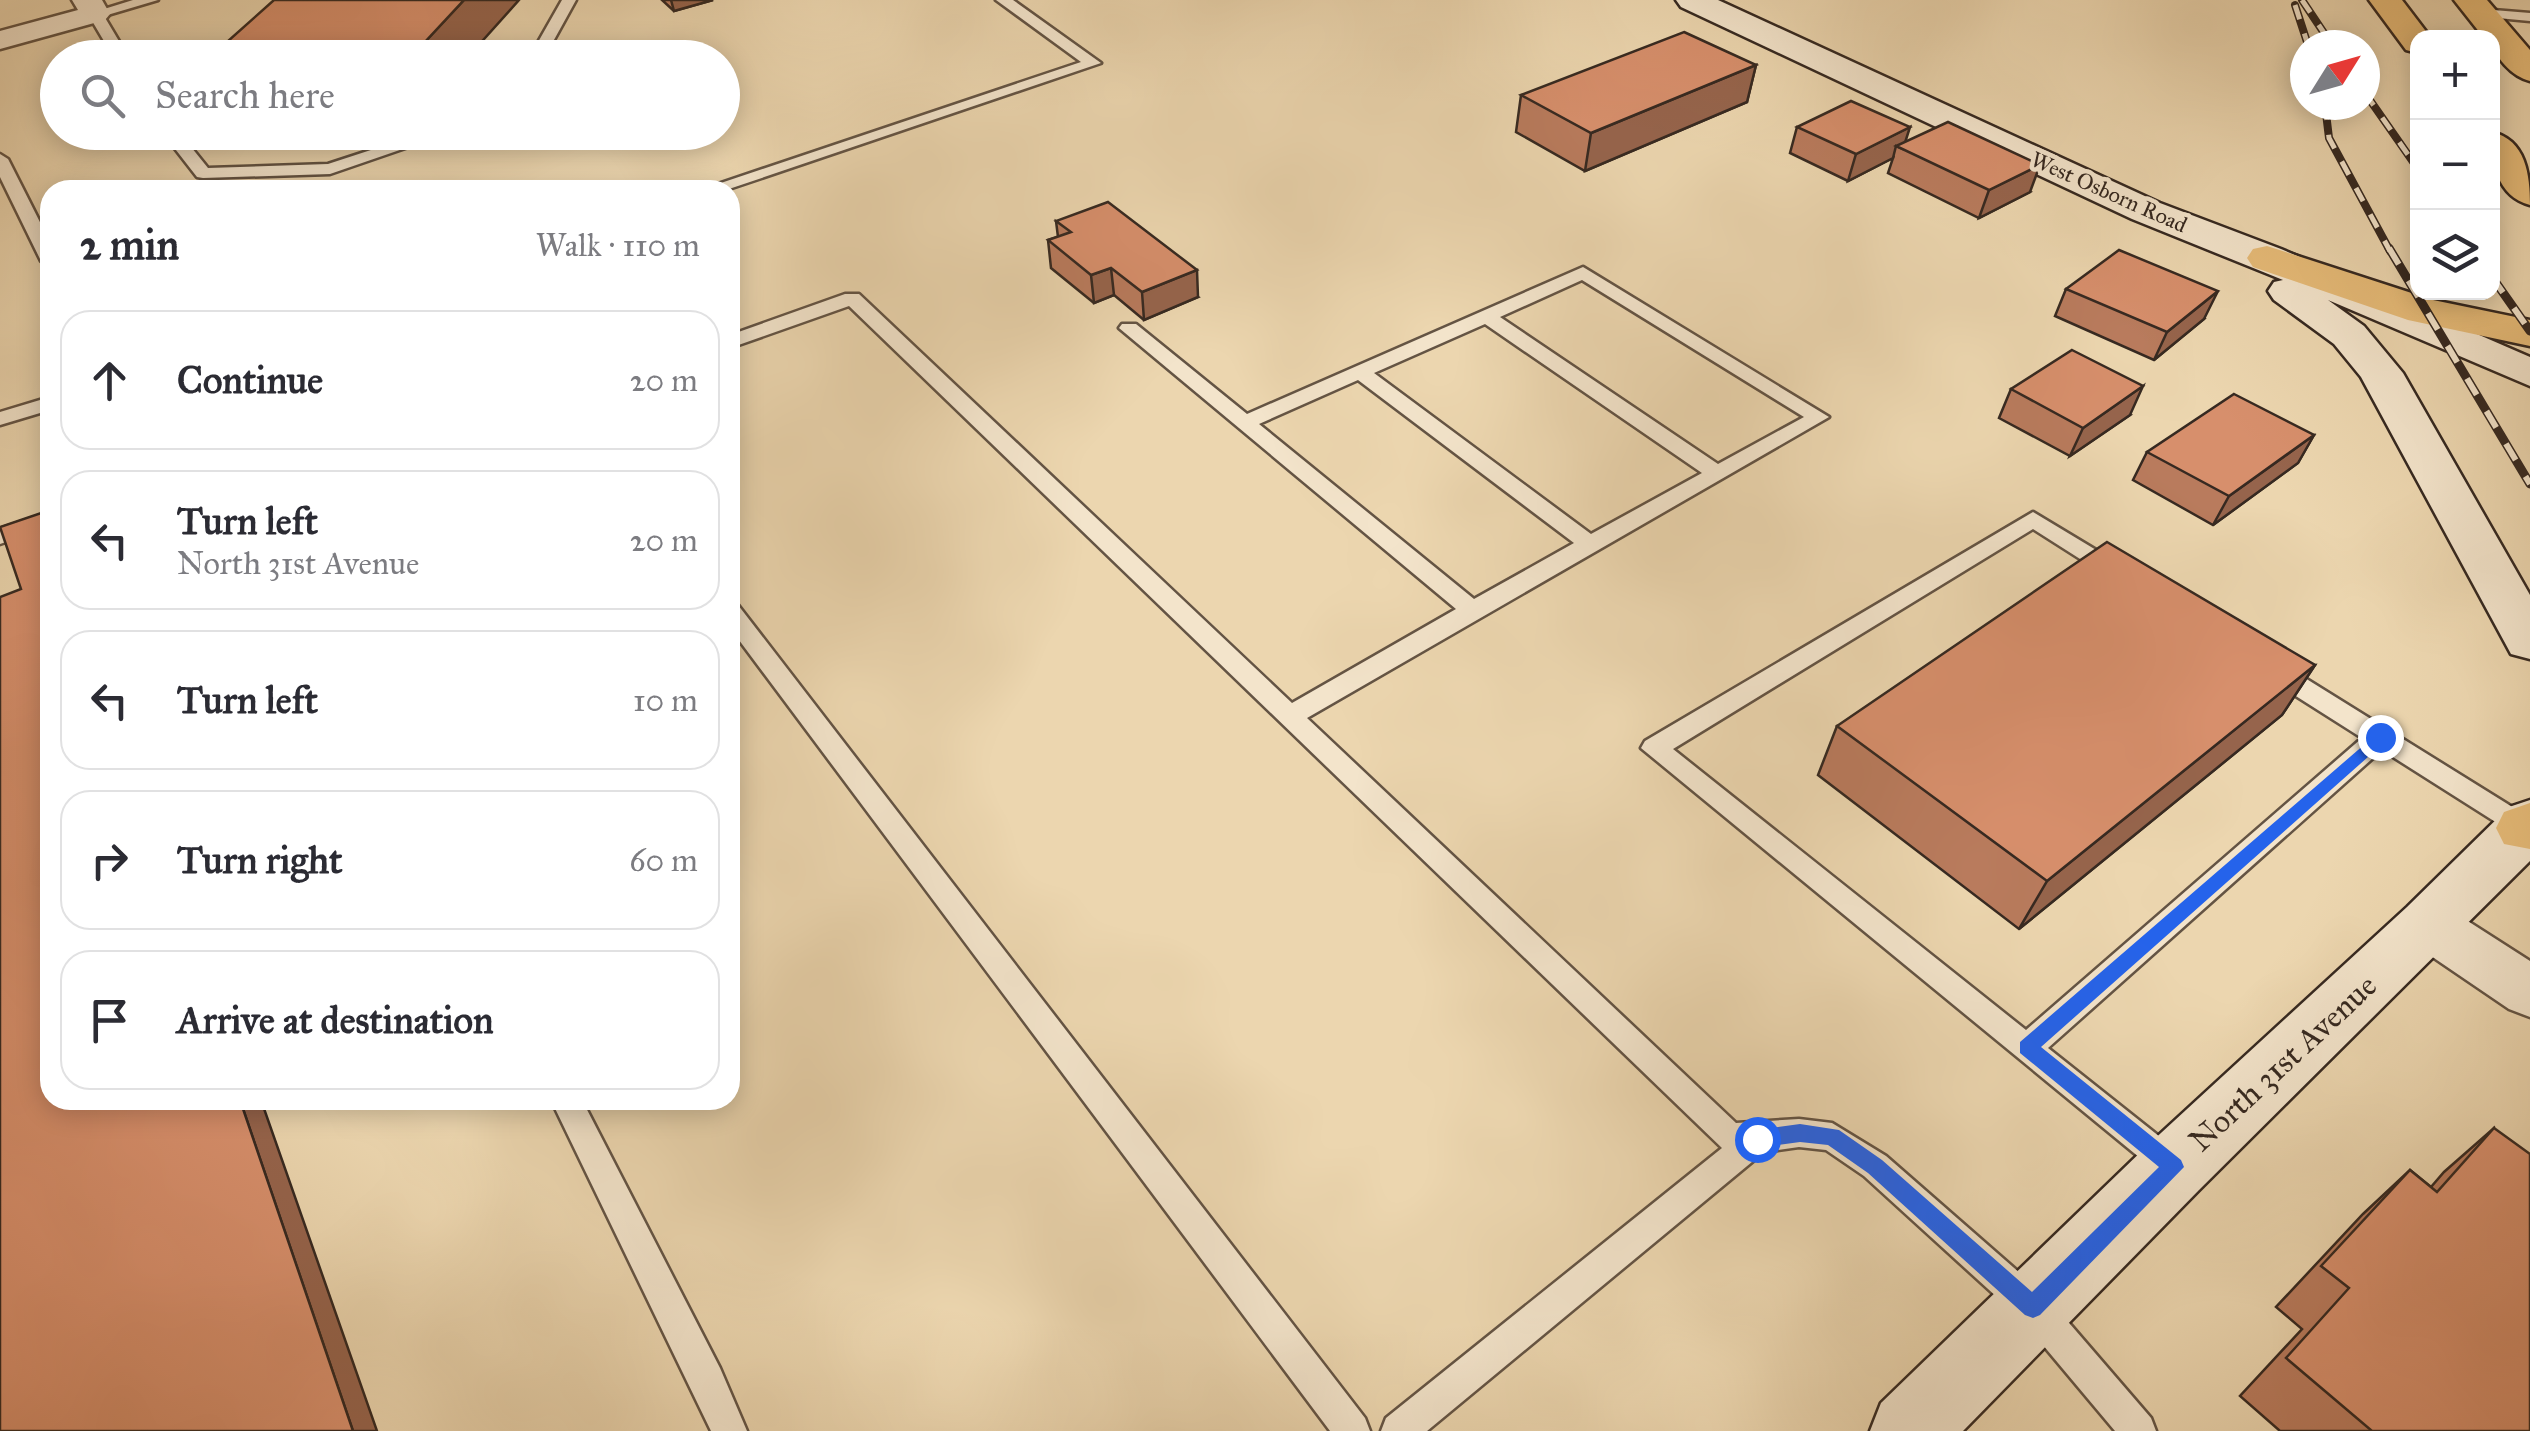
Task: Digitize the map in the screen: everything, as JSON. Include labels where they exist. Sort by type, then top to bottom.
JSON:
[{"type":"highway","points":[[2385,0],[2410,33]]},
{"type":"highway","points":[[2475,6],[2530,72]]},
{"type":"highway","points":[[2500,154],[2530,193]]},
{"type":"highway","points":[[2267,258],[2423,311],[2530,333]]},
{"type":"street","name":"West Osborn Road","points":[[1692,0],[2146,211],[2267,258],[2530,373]]},
{"type":"street","points":[[0,40],[91,7]]},
{"type":"street","points":[[2146,211],[2287,290],[2328,318],[2367,354],[2394,395],[2530,641]]},
{"type":"street","name":"North 31st Avenue","points":[[1909,1431],[2174,1167],[2429,925],[2529,822]]},
{"type":"street","points":[[2429,925],[2530,992]]},
{"type":"lane","points":[[111,40],[91,7],[150,0]]},
{"type":"lane","points":[[546,40],[569,0]]},
{"type":"lane","points":[[738,180],[1093,62],[1003,0]]},
{"type":"lane","points":[[2475,6],[2530,17]]},
{"type":"lane","points":[[184,150],[203,173],[330,169],[389,150]]},
{"type":"lane","points":[[0,159],[40,241]]},
{"type":"lane","points":[[1244,423],[1584,274],[1820,416],[1290,716]]},
{"type":"lane","points":[[740,338],[852,298],[1730,1137],[1757,1139],[1800,1133],[1832,1137],[1875,1166],[2033,1307],[2138,1431]]},
{"type":"lane","points":[[1486,316],[1718,473]]},
{"type":"lane","points":[[1129,328],[1472,610]]},
{"type":"lane","points":[[1360,372],[1590,544]]},
{"type":"lane","points":[[0,419],[40,406]]},
{"type":"lane","points":[[2132,582],[2033,519],[1654,748],[2174,1167]]},
{"type":"lane","points":[[0,537],[40,523]]},
{"type":"lane","points":[[740,624],[1352,1431]]},
{"type":"lane","points":[[2248,654],[2380,737],[2529,822]]},
{"type":"lane","points":[[2027,1048],[2380,737]]},
{"type":"lane","points":[[571,1110],[708,1380],[729,1431]]},
{"type":"lane","points":[[1400,1431],[1757,1139]]},
{"type":"building","points":[[274,0],[464,0],[427,40],[229,40]]},
{"type":"building","points":[[1684,32],[1756,65],[1591,133],[1521,95]]},
{"type":"building","points":[[1851,101],[1910,127],[1856,154],[1797,127]]},
{"type":"building","points":[[1948,122],[2040,165],[1989,190],[1896,146]]},
{"type":"building","points":[[1108,202],[1197,270],[1142,292],[1111,268],[1091,275],[1048,240],[1071,232],[1056,221]]},
{"type":"building","points":[[2119,250],[2218,291],[2167,332],[2066,289]]},
{"type":"building","points":[[2072,350],[2143,386],[2083,428],[2011,389]]},
{"type":"building","points":[[2234,394],[2314,435],[2229,496],[2147,452]]},
{"type":"building","points":[[40,513],[40,1110],[243,1110],[353,1431],[0,1431],[0,597],[21,589],[0,527]]},
{"type":"building","points":[[2107,542],[2315,665],[2047,881],[1837,726]]},
{"type":"building","points":[[2494,1128],[2530,1154],[2530,1431],[2372,1431],[2286,1358],[2349,1288],[2321,1266],[2410,1170],[2437,1192]]},
{"type":"railway","points":[[2302,0],[2322,30]]},
{"type":"railway","points":[[2295,5],[2303,30]]},
{"type":"railway","points":[[2380,115],[2410,158]]},
{"type":"railway","points":[[2327,120],[2329,138],[2390,251]]},
{"type":"railway","points":[[2389,248],[2530,484]]},
{"type":"railway","points":[[2500,288],[2530,331]]},
{"type":"route","points":[[1757,1139],[1800,1133],[1832,1137],[1875,1166],[2033,1307],[2174,1167],[2027,1048],[2380,737]]}]
